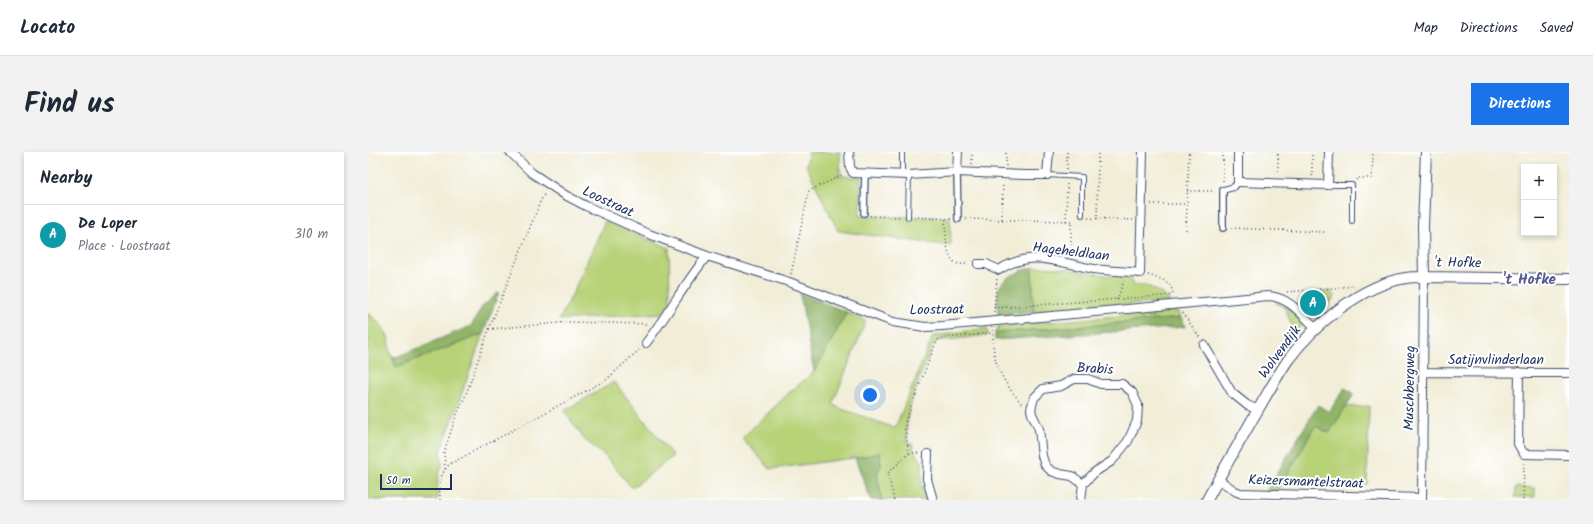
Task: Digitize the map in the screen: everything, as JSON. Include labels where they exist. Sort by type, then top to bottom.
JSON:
[{"type":"street","name":"Loostraat","points":[[510,152],[550,186],[586,206],[618,221],[707,256],[789,282],[880,318],[909,326],[925,327],[1275,296],[1287,300],[1316,328]]},
{"type":"street","points":[[849,152],[850,167],[853,173],[906,175],[957,172],[1047,175],[1049,152]]},
{"type":"street","points":[[958,152],[958,219]]},
{"type":"street","points":[[1140,273],[1143,152]]},
{"type":"street","points":[[1223,228],[1223,190],[1234,187],[1238,182],[1238,152]]},
{"type":"street","points":[[1238,182],[1328,185],[1329,152]]},
{"type":"street","name":"'t Hofke","points":[[1426,152],[1423,226],[1424,277],[1569,279]]},
{"type":"street","points":[[864,213],[865,173]]},
{"type":"street","points":[[646,343],[707,256]]},
{"type":"street","name":"Hageheldlaan","points":[[999,270],[1009,264],[1030,258],[1042,258],[1096,269],[1140,273]]},
{"type":"street","points":[[978,264],[986,264],[999,270]]},
{"type":"street","name":"Wolvendijk","points":[[1207,500],[1218,478],[1288,360],[1316,328],[1337,310],[1372,290],[1405,278],[1424,277]]},
{"type":"street","name":"Muschbergweg","points":[[1422,499],[1424,277]]},
{"type":"street","points":[[1204,345],[1232,393],[1247,405],[1258,410]]},
{"type":"street","name":"Satijnvlinderlaan","points":[[1424,372],[1569,373]]},
{"type":"street","points":[[1519,372],[1518,444],[1524,454],[1569,455]]},
{"type":"street","name":"Brabis","points":[[1032,414],[1032,403],[1040,391],[1049,387],[1061,386],[1074,379],[1088,379],[1101,384],[1122,384],[1132,392],[1138,405],[1137,422],[1134,431],[1120,453],[1112,461],[1094,472],[1083,484]]},
{"type":"street","points":[[1032,414],[1039,429],[1042,456],[1045,465],[1051,471],[1072,476],[1083,484],[1081,500]]},
{"type":"street","points":[[928,454],[927,479],[933,500]]},
{"type":"street","name":"Keizersmantelstraat","points":[[1218,478],[1240,496],[1422,499]]},
{"type":"lane","points":[[902,152],[906,175],[908,217]]},
{"type":"lane","points":[[1047,175],[1082,177],[1082,216]]},
{"type":"lane","points":[[1328,185],[1352,185],[1352,221]]},
{"type":"path","points":[[972,152],[972,173]]},
{"type":"path","points":[[1002,219],[1003,174],[1006,169],[1006,152]]},
{"type":"path","points":[[1066,221],[1067,152]]},
{"type":"path","points":[[1097,219],[1098,152]]},
{"type":"path","points":[[1186,230],[1189,152]]},
{"type":"path","points":[[1187,191],[1223,190],[1223,152]]},
{"type":"path","points":[[1278,152],[1278,183]]},
{"type":"path","points":[[1312,152],[1312,184]]},
{"type":"path","points":[[1352,185],[1357,178],[1372,178],[1373,152]]},
{"type":"path","points":[[789,282],[809,191],[852,170]]},
{"type":"path","points":[[440,500],[440,482],[444,469],[444,452],[456,416],[465,397],[489,329],[540,200],[550,186]]},
{"type":"path","points":[[1142,204],[1187,204]]},
{"type":"path","points":[[864,213],[867,215],[945,219],[1071,221],[1070,264]]},
{"type":"path","points":[[1082,216],[1090,219],[1142,220]]},
{"type":"path","points":[[945,219],[948,253],[951,259],[959,264],[978,264]]},
{"type":"path","points":[[1223,228],[1324,232]]},
{"type":"path","points":[[999,270],[994,308],[994,355],[1002,379],[1032,414]]},
{"type":"path","points":[[1117,300],[1123,286],[1125,271]]},
{"type":"path","points":[[1140,273],[1163,280],[1172,286],[1173,295],[1178,305],[1204,345]]},
{"type":"path","points":[[1287,292],[1334,289],[1362,285],[1372,290]]},
{"type":"path","points":[[994,308],[1173,295]]},
{"type":"path","points":[[489,329],[570,322],[660,325]]},
{"type":"path","points":[[894,500],[888,474],[909,453],[905,429],[906,420],[938,340],[942,338],[993,333]]},
{"type":"path","points":[[444,469],[450,464],[606,380],[646,343]]},
{"type":"path","points":[[1523,500],[1524,454]]},
{"type":"green space","points":[[809,152],[840,152],[840,176],[861,177],[860,216],[950,218],[951,246],[838,231],[806,165]]},
{"type":"green space","points":[[605,221],[669,248],[670,303],[662,313],[559,320],[572,295]]},
{"type":"green space","points":[[1032,268],[1061,268],[1130,279],[1133,285],[1143,285],[1150,288],[1162,294],[1170,302],[1034,312]]},
{"type":"green space","points":[[1032,268],[1034,312],[998,315],[997,302],[1001,285],[1012,275]]},
{"type":"green space","points":[[1331,291],[1335,298],[1315,312],[1310,312],[1301,303],[1308,293]]},
{"type":"green space","points":[[499,292],[483,334],[396,367],[392,356],[396,357],[471,326],[482,307]]},
{"type":"green space","points":[[800,294],[847,312],[814,372]]},
{"type":"green space","points":[[1276,302],[1290,309],[1304,322],[1295,333],[1285,308]]},
{"type":"green space","points":[[1177,311],[1181,318],[995,333],[999,326]]},
{"type":"green space","points":[[847,312],[866,321],[833,403],[835,406],[842,409],[895,428],[933,336],[987,328],[988,335],[937,341],[933,345],[918,381],[907,419],[907,432],[908,444],[912,444],[915,452],[922,462],[922,487],[926,500],[882,500],[877,474],[881,465],[880,453],[868,456],[770,469],[742,438],[791,391],[814,372]]},
{"type":"green space","points":[[368,313],[381,325],[388,336],[390,352],[396,367],[483,334],[441,451],[442,466],[438,477],[437,500],[368,500]]},
{"type":"green space","points":[[1181,318],[1185,327],[995,340],[995,333]]},
{"type":"green space","points":[[614,382],[673,456],[632,488],[606,457],[585,440],[564,411]]},
{"type":"green space","points":[[1345,388],[1354,394],[1329,433],[1315,426],[1277,493],[1265,493],[1318,405],[1329,412]]},
{"type":"green space","points":[[1346,406],[1369,406],[1367,484],[1284,481],[1315,426],[1329,432]]},
{"type":"green space","points":[[880,453],[881,465],[877,474],[882,500],[871,500],[855,458]]},
{"type":"green space","points":[[1516,487],[1535,488],[1535,497],[1515,497]]},
{"type":"place","name":"De Loper","points":[[1313,303]]},
{"type":"district","name":"'t Hofke","points":[[1529,280]]}]
